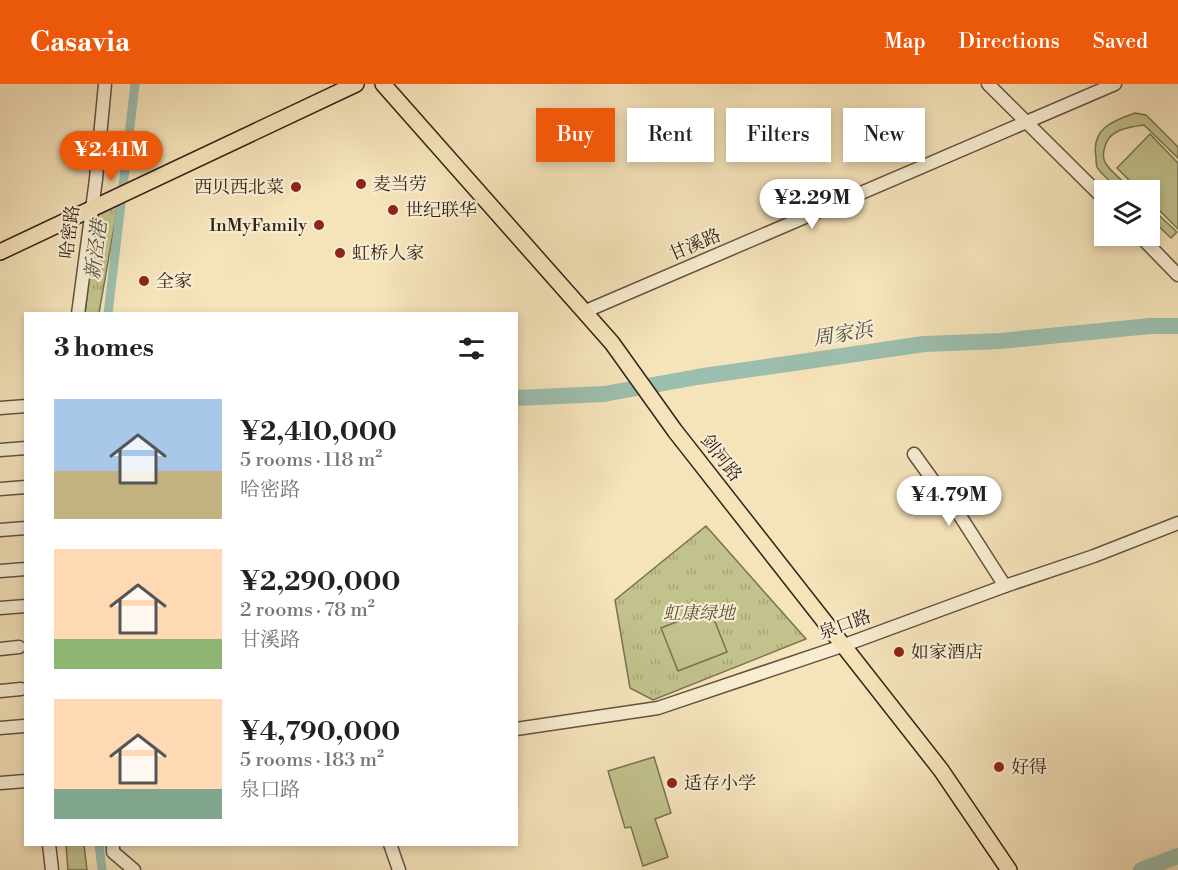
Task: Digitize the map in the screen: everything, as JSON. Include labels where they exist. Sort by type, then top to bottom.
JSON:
[{"type":"main road","points":[[0,252],[356,84]]},
{"type":"main road","name":"剑河路","points":[[383,84],[612,342],[675,431],[941,770],[1009,870]]},
{"type":"street","name":"哈密路","points":[[78,312],[96,179],[105,84]]},
{"type":"street","points":[[988,84],[1094,189]]},
{"type":"street","name":"甘溪路","points":[[586,311],[1115,84]]},
{"type":"street","points":[[1150,246],[1178,275]]},
{"type":"street","points":[[0,408],[24,406]]},
{"type":"street","points":[[0,450],[24,448]]},
{"type":"street","points":[[914,454],[937,486],[948,497],[1005,586]]},
{"type":"street","points":[[0,489],[24,487]]},
{"type":"street","name":"泉口路","points":[[518,729],[658,708],[842,646],[1094,556],[1178,523]]},
{"type":"street","points":[[0,530],[24,528]]},
{"type":"street","points":[[0,571],[24,569]]},
{"type":"street","points":[[0,608],[24,606]]},
{"type":"street","points":[[0,649],[19,647]]},
{"type":"street","points":[[0,691],[21,689]]},
{"type":"street","points":[[0,728],[24,726]]},
{"type":"street","points":[[0,783],[24,781]]},
{"type":"street","points":[[49,846],[52,870]]},
{"type":"street","points":[[113,846],[113,852],[134,870]]},
{"type":"street","points":[[391,846],[399,870]]},
{"type":"green space","points":[[1135,113],[1146,115],[1178,147],[1178,158],[1144,125],[1131,127],[1113,134],[1106,143],[1104,161],[1121,180],[1110,180],[1097,167],[1095,147],[1100,133],[1118,119]]},
{"type":"green space","points":[[1150,134],[1178,163],[1178,229],[1160,211],[1160,180],[1129,180],[1117,168]]},
{"type":"green space","points":[[118,205],[99,312],[85,312],[96,216]]},
{"type":"green space","points":[[1160,216],[1177,232],[1171,238],[1160,228]]},
{"type":"green space","name":"虹康绿地","points":[[706,526],[806,639],[653,700],[630,688],[615,600]]},
{"type":"green space","points":[[710,609],[727,652],[678,671],[661,628]]},
{"type":"green space","points":[[654,757],[671,813],[655,819],[668,857],[643,866],[631,827],[625,828],[608,771]]},
{"type":"green space","points":[[66,846],[84,846],[87,870],[68,870]]},
{"type":"waterway","name":"新泾港","points":[[108,312],[135,84]]},
{"type":"waterway","name":"周家浜","points":[[518,398],[604,394],[697,377],[924,344],[1000,341],[1150,326],[1178,326]]},
{"type":"waterway","name":"新泾港","points":[[99,846],[102,870]]},
{"type":"waterway","points":[[1141,870],[1178,856]]},
{"type":"place","name":"麦当劳","points":[[361,184]]},
{"type":"place","name":"西贝西北菜","points":[[296,187]]},
{"type":"place","name":"世纪联华","points":[[393,210]]},
{"type":"place","name":"InMyFamily","points":[[319,225]]},
{"type":"place","name":"虹桥人家","points":[[340,253]]},
{"type":"place","name":"全家","points":[[144,281]]},
{"type":"place","name":"如家酒店","points":[[899,652]]},
{"type":"place","name":"好得","points":[[999,767]]},
{"type":"place","name":"适存小学","points":[[672,783]]}]
